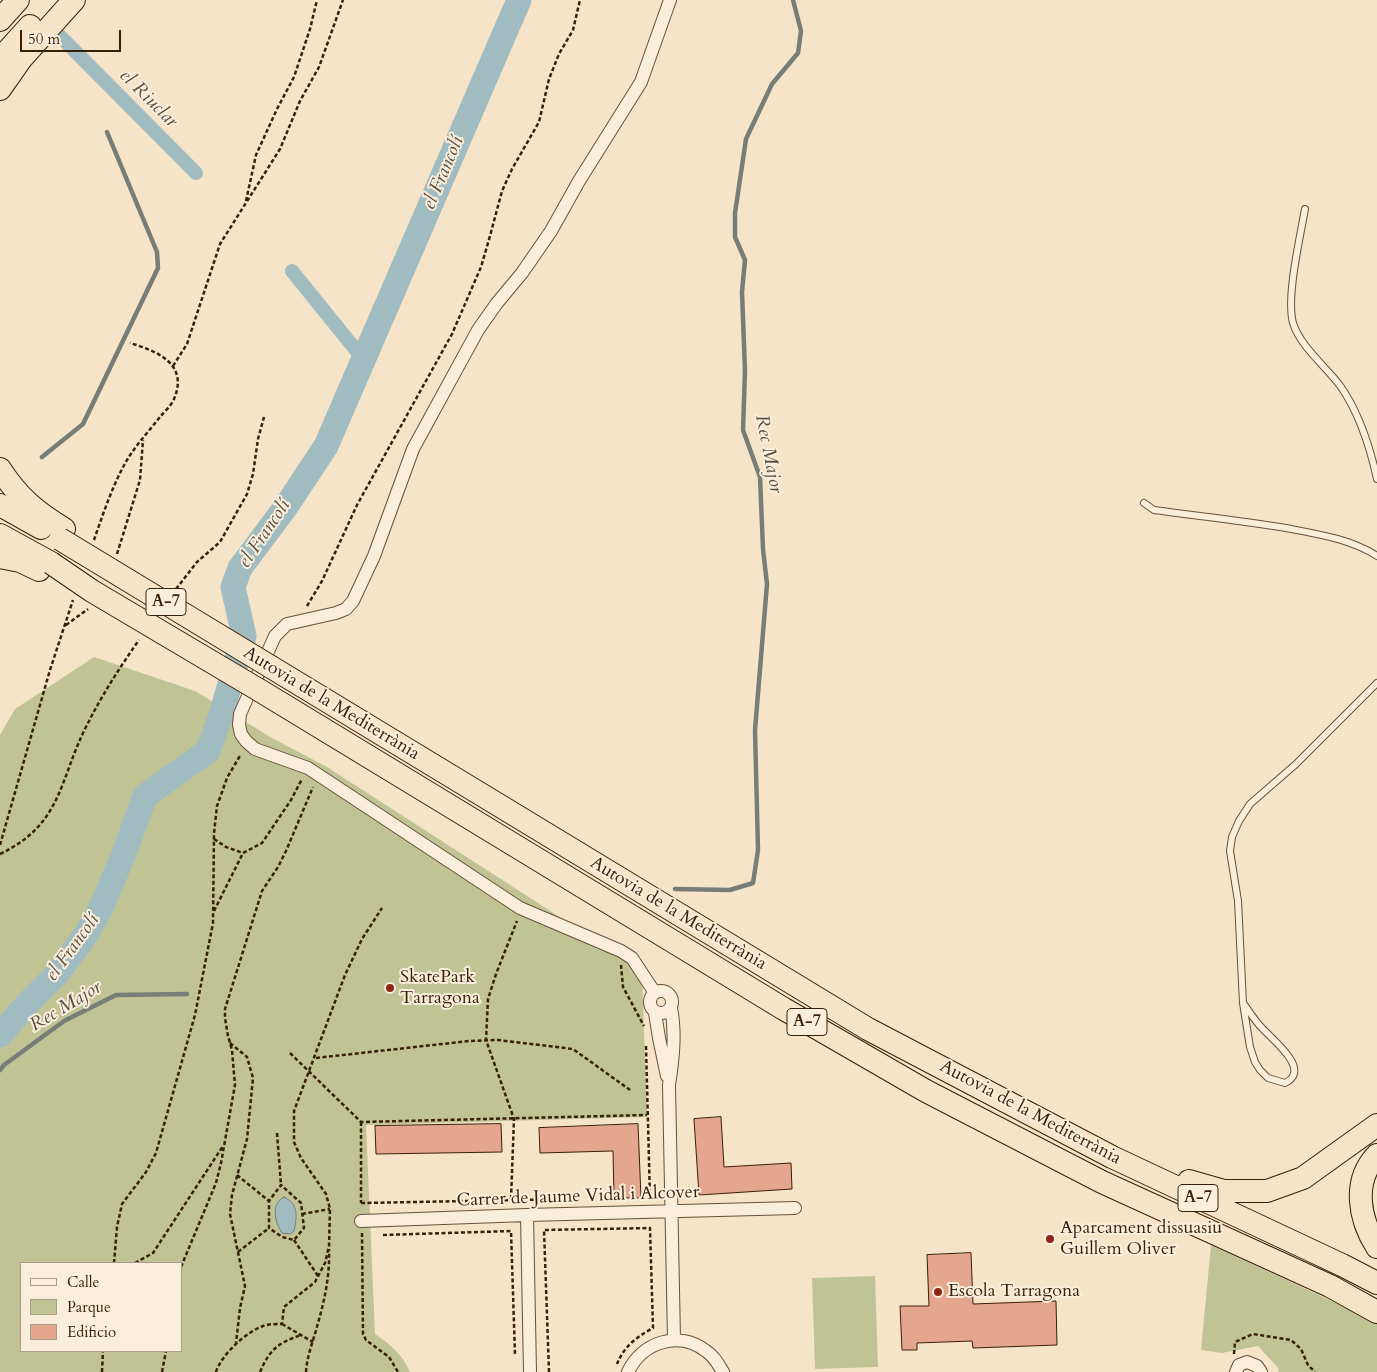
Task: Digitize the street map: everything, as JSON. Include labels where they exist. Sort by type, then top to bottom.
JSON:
[{"type":"highway","points":[[0,20],[18,0]]},
{"type":"highway","points":[[0,59],[54,0]]},
{"type":"highway","points":[[0,90],[21,59],[74,0]]},
{"type":"highway","points":[[0,468],[16,492],[62,534]]},
{"type":"highway","name":"Autovia de la Mediterrània","points":[[0,504],[62,534],[110,562],[271,667],[868,1028],[1112,1157],[1377,1283]]},
{"type":"highway","name":"Autovia de la Mediterrània","points":[[0,535],[91,598],[259,690],[784,1009],[926,1091],[1102,1182],[1330,1286],[1377,1312]]},
{"type":"highway","points":[[0,557],[48,568]]},
{"type":"highway","points":[[1021,1110],[1116,1147],[1182,1178],[1224,1191],[1267,1191],[1303,1178],[1377,1125]]},
{"type":"highway","points":[[1377,1155],[1368,1168],[1361,1193],[1361,1209],[1365,1225],[1377,1247]]},
{"type":"street","points":[[655,993],[632,958],[621,951],[520,908],[308,768],[255,749],[241,734],[239,725],[240,714],[275,636],[287,624],[336,613],[346,609],[353,601],[374,556],[413,449],[426,424],[478,330],[522,273],[551,231],[641,82],[670,0]]},
{"type":"street","points":[[671,1008],[661,1014],[656,1012],[651,1008],[651,997],[660,991],[666,992],[672,1002],[671,1008],[674,1023],[669,1085],[674,1340]]},
{"type":"street","points":[[656,1012],[659,1038],[669,1085]]},
{"type":"street","name":"Carrer de Jaume Vidal i Alcover","points":[[361,1221],[796,1208]]},
{"type":"street","points":[[527,1215],[530,1372]]},
{"type":"street","points":[[628,1372],[635,1360],[649,1348],[674,1340],[686,1342],[706,1350],[723,1372]]},
{"type":"street","points":[[1236,1372],[1240,1366],[1247,1362],[1257,1366],[1261,1372]]},
{"type":"lane","points":[[1305,209],[1290,300],[1293,323],[1303,342],[1341,387],[1353,407],[1365,436],[1377,479]]},
{"type":"lane","points":[[1144,504],[1154,510],[1263,524],[1314,533],[1342,540],[1377,556]]},
{"type":"lane","points":[[1243,1003],[1260,1026],[1291,1060],[1295,1070],[1294,1075],[1285,1083],[1268,1078],[1254,1062],[1250,1046],[1243,1003],[1238,901],[1230,851],[1232,837],[1239,821],[1250,804],[1296,764],[1377,683]]},
{"type":"path","points":[[246,202],[256,156],[294,77],[310,29],[317,0]]},
{"type":"path","points":[[130,343],[155,351],[172,366],[187,344],[220,244],[280,149],[300,101],[319,67],[344,0]]},
{"type":"path","points":[[296,621],[322,581],[357,505],[452,334],[480,266],[502,191],[512,168],[539,122],[548,79],[574,30],[580,0]]},
{"type":"path","points":[[110,562],[140,480],[143,438]]},
{"type":"path","points":[[65,626],[87,611],[91,598]]},
{"type":"path","points":[[114,1262],[117,1227],[122,1204],[146,1172],[156,1153],[195,1015],[213,923],[214,839],[217,806],[227,778],[239,758],[246,741]]},
{"type":"path","points":[[213,912],[242,853],[262,843],[291,800],[308,768]]},
{"type":"path","points":[[182,1265],[216,1183],[235,1085],[232,1050],[225,1018],[225,1009],[262,890],[278,867],[286,851],[314,783]]},
{"type":"path","points":[[214,839],[226,847],[242,853]]},
{"type":"path","points":[[306,1372],[306,1364],[319,1321],[330,1268],[330,1209],[326,1194],[301,1158],[294,1142],[294,1111],[316,1058],[346,975],[362,939],[382,908]]},
{"type":"path","points":[[511,1199],[514,1119],[486,1040],[488,999],[520,908]]},
{"type":"path","points":[[621,963],[623,987],[646,1030]]},
{"type":"path","points":[[316,1058],[486,1040],[573,1049],[630,1090]]},
{"type":"path","points":[[230,1043],[247,1057],[253,1078],[247,1139],[232,1195],[230,1214],[245,1286],[236,1342]]},
{"type":"path","points":[[642,1199],[650,1199],[646,1044]]},
{"type":"path","points":[[290,1053],[361,1122],[648,1115]]},
{"type":"path","points":[[361,1122],[361,1203],[511,1199],[580,1200]]},
{"type":"path","points":[[269,1228],[269,1201],[281,1185],[276,1133]]},
{"type":"path","points":[[138,1262],[153,1253],[224,1145]]},
{"type":"path","points":[[237,1175],[269,1201]]},
{"type":"path","points":[[281,1185],[301,1203],[304,1228],[294,1240]]},
{"type":"path","points":[[302,1214],[330,1209]]},
{"type":"path","points":[[361,1221],[363,1334],[366,1340],[389,1357],[398,1372]]},
{"type":"path","points":[[238,1252],[269,1228]]},
{"type":"path","points":[[269,1228],[282,1237],[294,1240],[318,1276]]},
{"type":"path","points":[[549,1372],[544,1230],[650,1228],[653,1328],[634,1340],[625,1349],[614,1369]]},
{"type":"path","points":[[382,1235],[511,1231],[516,1363]]},
{"type":"path","points":[[282,1324],[284,1307],[315,1282],[325,1263],[329,1246]]},
{"type":"path","points":[[215,1372],[236,1342],[262,1326],[282,1324],[313,1342]]},
{"type":"path","points":[[1234,1354],[1235,1342],[1253,1334],[1291,1340],[1301,1349],[1308,1365],[1315,1372]]},
{"type":"path","points":[[260,1372],[269,1354],[276,1346],[301,1335]]},
{"type":"path","points":[[102,1372],[103,1352]]},
{"type":"path","points":[[162,1372],[166,1352]]},
{"type":"green space","points":[[94,657],[195,691],[272,738],[327,767],[631,963],[642,974],[646,1117],[366,1125],[375,1334],[396,1350],[410,1372],[0,1372],[0,735],[15,709]]},
{"type":"green space","points":[[1211,1245],[1377,1322],[1377,1372],[1278,1372],[1279,1369],[1258,1346],[1222,1353],[1201,1350]]},
{"type":"green space","points":[[875,1276],[878,1367],[815,1369],[812,1278]]},
{"type":"water","points":[[284,1197],[292,1203],[296,1211],[294,1231],[290,1234],[282,1233],[277,1224],[275,1214],[277,1204]]},
{"type":"building","points":[[721,1117],[724,1167],[791,1163],[792,1189],[699,1195],[694,1119]]},
{"type":"building","points":[[501,1124],[502,1152],[376,1154],[375,1126]]},
{"type":"building","points":[[638,1124],[641,1198],[614,1198],[613,1151],[540,1153],[539,1128]]},
{"type":"building","points":[[971,1253],[973,1304],[1056,1301],[1057,1345],[973,1348],[972,1341],[917,1343],[917,1350],[902,1350],[900,1306],[929,1306],[927,1255]]},
{"type":"waterway","name":"el Francolí","points":[[0,1035],[57,974],[85,936],[101,908],[145,796],[208,751],[221,715],[244,636],[233,587],[240,568],[285,508],[326,446],[519,0]]},
{"type":"waterway","name":"Rec Major","points":[[675,889],[730,890],[753,883],[758,850],[755,730],[767,584],[763,549],[760,477],[743,430],[745,371],[742,292],[745,260],[735,237],[735,213],[746,139],[772,84],[798,53],[801,31],[793,0]]},
{"type":"waterway","name":"el Riuclar","points":[[54,30],[196,173]]},
{"type":"waterway","points":[[42,457],[83,424],[158,268],[157,252],[107,132]]},
{"type":"waterway","name":"el Riuclar","points":[[292,271],[364,360]]},
{"type":"waterway","name":"Rec Major","points":[[0,1070],[4,1065],[64,1021],[116,995],[187,994]]},
{"type":"place","name":"SkatePark Tarragona","points":[[390,988]]},
{"type":"place","name":"Aparcament dissuasiu Guillem Oliver","points":[[1050,1239]]},
{"type":"place","name":"Escola Tarragona","points":[[938,1292]]}]
